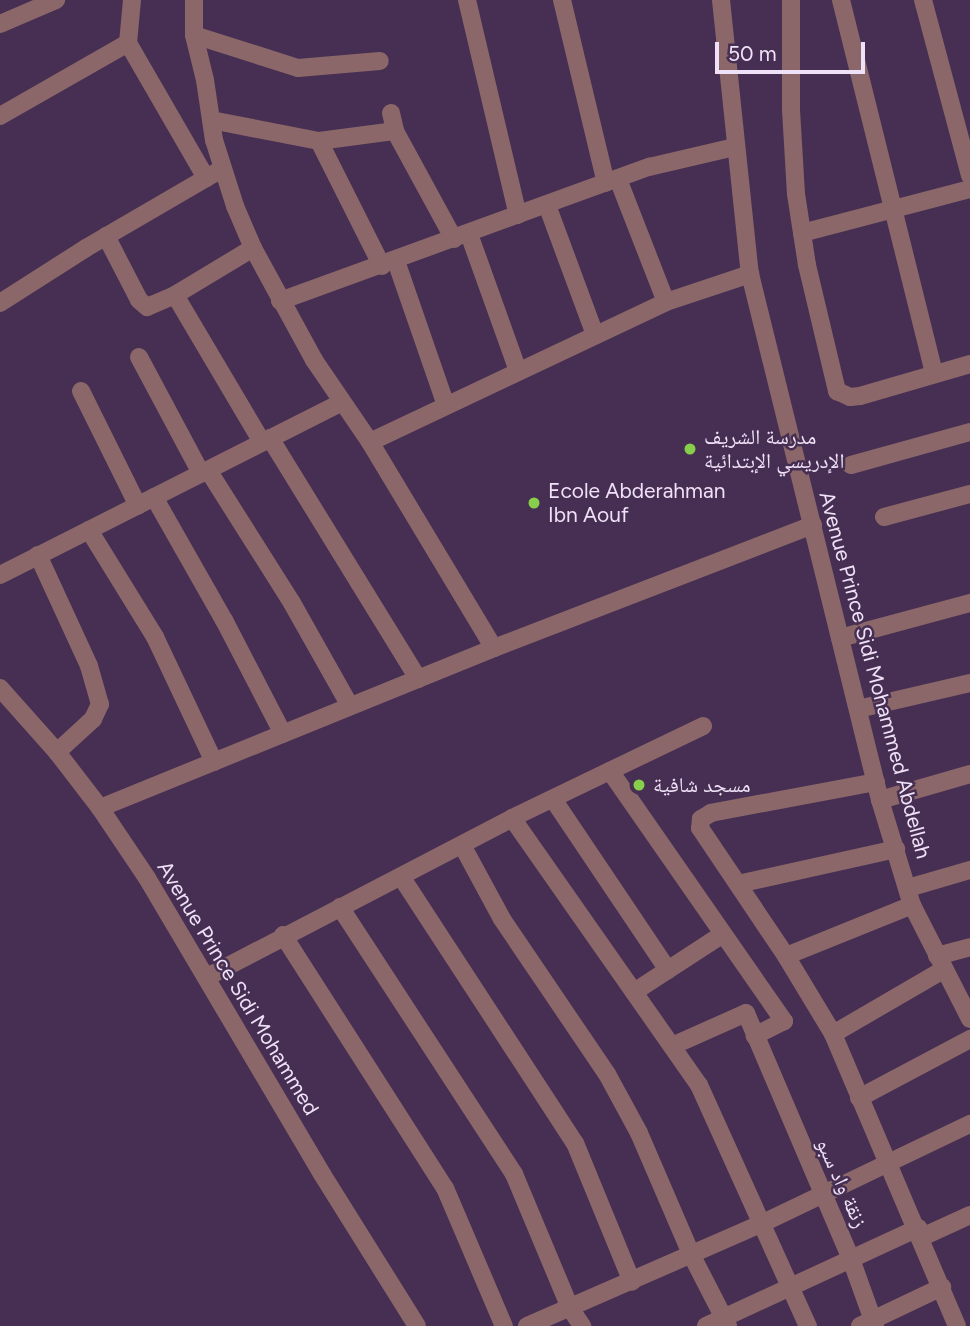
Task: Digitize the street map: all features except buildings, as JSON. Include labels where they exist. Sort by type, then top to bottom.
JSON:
[{"type":"street","points":[[0,24],[56,0]]},
{"type":"street","points":[[132,0],[128,43],[214,173],[280,301],[370,442],[494,648]]},
{"type":"street","points":[[194,0],[194,35],[211,120],[214,173]]},
{"type":"street","points":[[467,0],[519,215]]},
{"type":"street","points":[[562,0],[612,181],[666,302]]},
{"type":"street","name":"Avenue Prince Sidi Mohammed Abdellah","points":[[721,0],[750,274],[880,800],[910,897],[940,963],[969,1016]]},
{"type":"street","points":[[791,0],[791,110],[796,194],[837,391],[842,395],[860,396],[970,364]]},
{"type":"street","points":[[841,0],[934,373]]},
{"type":"street","points":[[923,0],[970,176]]},
{"type":"street","points":[[194,35],[298,68],[380,61]]},
{"type":"street","points":[[0,116],[128,43]]},
{"type":"street","points":[[211,120],[319,141],[393,122],[462,236],[518,371]]},
{"type":"street","points":[[319,141],[389,263],[446,405]]},
{"type":"street","points":[[280,301],[649,167],[735,147]]},
{"type":"street","points":[[0,303],[106,236],[214,173]]},
{"type":"street","points":[[802,233],[970,189]]},
{"type":"street","points":[[547,205],[595,335]]},
{"type":"street","points":[[106,236],[142,305],[147,307],[175,295],[253,248]]},
{"type":"street","points":[[370,442],[666,302],[750,274]]},
{"type":"street","points":[[175,295],[418,679]]},
{"type":"street","points":[[139,357],[204,471],[292,603],[350,706]]},
{"type":"street","points":[[81,391],[146,501],[224,620],[283,734]]},
{"type":"street","points":[[0,575],[342,402]]},
{"type":"street","points":[[851,465],[970,432]]},
{"type":"street","points":[[884,517],[970,494]]},
{"type":"street","points":[[100,808],[494,648],[813,525]]},
{"type":"street","points":[[89,530],[155,637],[214,762]]},
{"type":"street","points":[[38,555],[81,649],[100,704],[93,719],[57,752]]},
{"type":"street","points":[[841,638],[970,603]]},
{"type":"street","points":[[858,709],[970,683]]},
{"type":"street","name":"Avenue Prince Sidi Mohammed","points":[[0,688],[57,752],[100,808],[207,977],[322,1174],[417,1326]]},
{"type":"street","points":[[207,977],[283,935],[402,877],[512,818],[703,726]]},
{"type":"street","points":[[610,771],[784,1021],[755,1036],[746,1013],[671,1046]]},
{"type":"street","points":[[880,800],[970,774]]},
{"type":"street","points":[[876,782],[704,816],[700,828],[786,956],[833,1034],[859,1098],[891,1163],[957,1326]]},
{"type":"street","points":[[552,799],[668,970]]},
{"type":"street","points":[[512,818],[699,1086],[808,1326]]},
{"type":"street","points":[[462,845],[502,919],[607,1074],[639,1133],[691,1254],[726,1322]]},
{"type":"street","points":[[738,884],[896,849]]},
{"type":"street","points":[[786,956],[970,870]]},
{"type":"street","points":[[402,877],[575,1143],[632,1282]]},
{"type":"street","points":[[340,907],[514,1174],[570,1308],[582,1326]]},
{"type":"street","points":[[634,992],[723,934]]},
{"type":"street","points":[[283,935],[445,1188],[504,1326]]},
{"type":"street","points":[[833,1034],[940,963],[970,947]]},
{"type":"street","name":"زنقة واد سبو","points":[[755,1036],[851,1259],[869,1324]]},
{"type":"street","points":[[859,1098],[970,1039]]},
{"type":"street","points":[[527,1326],[761,1224],[970,1124]]},
{"type":"street","points":[[706,1326],[726,1322],[792,1286],[851,1259],[970,1215]]},
{"type":"street","points":[[869,1324],[942,1287]]},
{"type":"place","name":"مدرسة الشريف الإدريسي الإبتدائية","points":[[690,449]]},
{"type":"place","name":"Ecole Abderahman Ibn Aouf","points":[[534,503]]},
{"type":"place","name":"مسجد شافية","points":[[639,785]]}]
